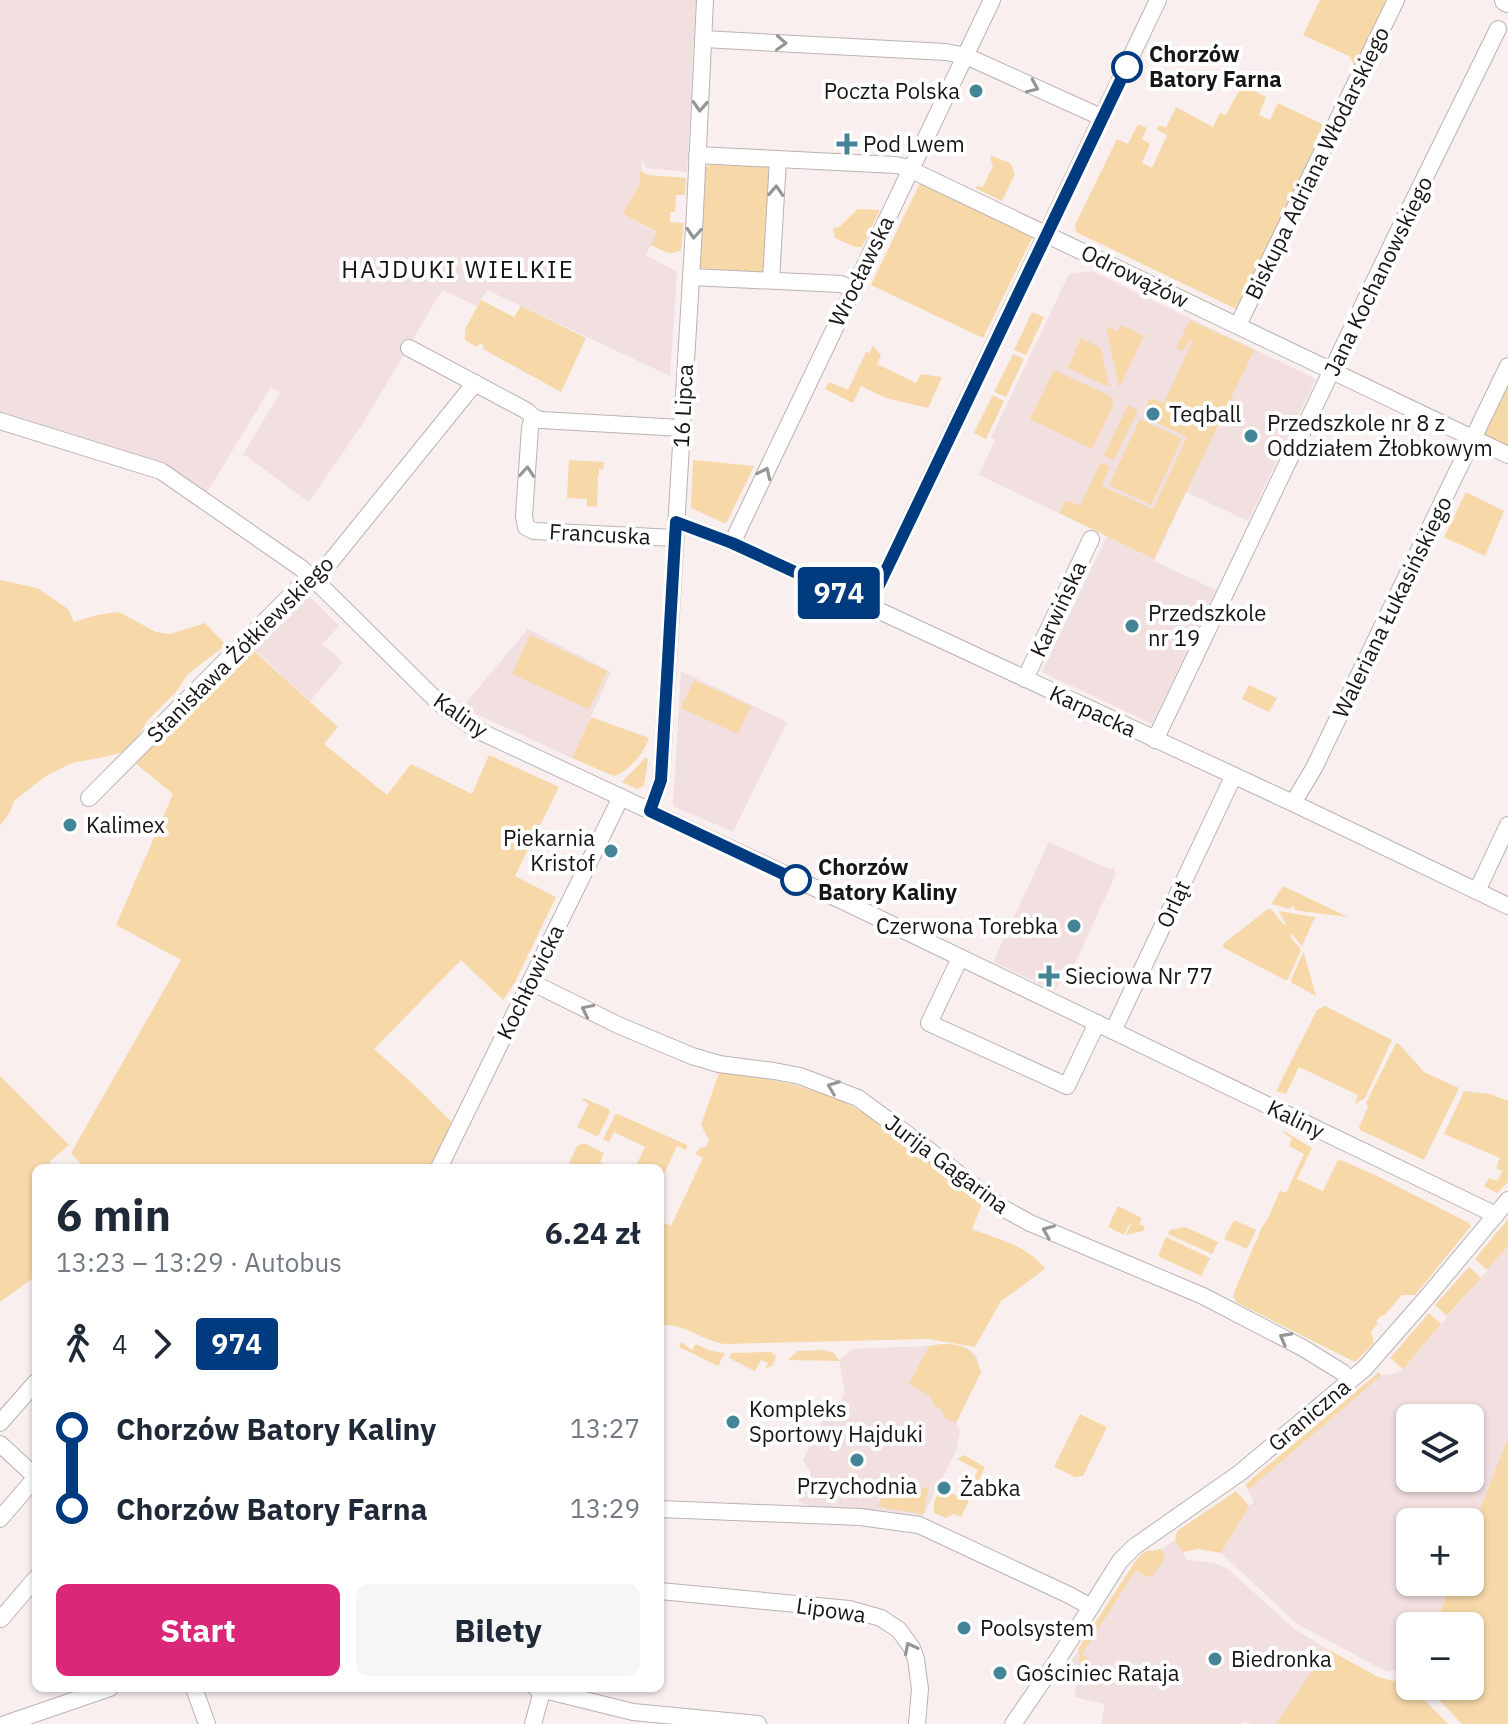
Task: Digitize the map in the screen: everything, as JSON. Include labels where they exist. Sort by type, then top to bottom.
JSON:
[{"type":"street","name":"16 Lipca","points":[[650,811],[661,780],[705,0]]},
{"type":"street","name":"Wrocławska","points":[[732,543],[992,0]]},
{"type":"street","points":[[869,606],[1103,118],[1156,0]]},
{"type":"street","name":"Biskupa Adriana Włodarskiego","points":[[1238,325],[1396,0]]},
{"type":"street","name":"Jana Kochanowskiego","points":[[1155,740],[1498,29]]},
{"type":"street","points":[[703,39],[946,52],[966,56],[1103,118]]},
{"type":"street","name":"Odrowążów","points":[[697,155],[896,165],[910,169],[1508,455]]},
{"type":"street","points":[[771,280],[778,159]]},
{"type":"street","points":[[691,277],[841,284],[852,289]]},
{"type":"street","points":[[409,348],[541,420],[681,428]]},
{"type":"street","name":"Waleriana Łukasińskiego","points":[[1293,803],[1314,768],[1508,366]]},
{"type":"street","name":"Stanisława Żółkiewskiego","points":[[89,798],[299,587],[323,571],[475,383]]},
{"type":"street","name":"Francuska","points":[[533,417],[524,516],[526,527],[534,531],[676,530]]},
{"type":"street","name":"Kaliny","points":[[0,421],[161,471],[209,502],[312,578],[440,704],[475,729],[1496,1215]]},
{"type":"street","name":"Karpacka","points":[[676,530],[732,543],[1508,906]]},
{"type":"street","name":"Karwińska","points":[[1025,679],[1091,539]]},
{"type":"street","name":"Orląt","points":[[1113,1031],[1233,777]]},
{"type":"street","name":"Kochłowicka","points":[[441,1164],[621,797]]},
{"type":"street","points":[[1477,891],[1508,825]]},
{"type":"street","points":[[960,958],[929,1023],[1067,1086],[1097,1023]]},
{"type":"street","name":"Jurija Gagarina","points":[[531,982],[618,1025],[692,1056],[719,1064],[800,1076],[858,1098],[999,1206],[1030,1223],[1203,1296],[1303,1348],[1350,1380]]},
{"type":"street","name":"Graniczna","points":[[1013,1724],[1120,1561],[1134,1547],[1241,1472],[1365,1368],[1508,1200]]},
{"type":"street","points":[[0,1423],[32,1387]]},
{"type":"street","points":[[0,1444],[32,1473]]},
{"type":"street","points":[[0,1519],[32,1482]]},
{"type":"street","points":[[664,1509],[846,1516],[919,1525],[1091,1607]]},
{"type":"street","points":[[1,1619],[32,1583]]},
{"type":"street","name":"Lipowa","points":[[664,1591],[849,1609],[881,1618],[899,1630],[916,1659],[920,1689],[917,1724]]},
{"type":"street","points":[[5,1724],[98,1692]]},
{"type":"street","points":[[195,1692],[207,1724]]},
{"type":"street","points":[[533,1724],[539,1692]]},
{"type":"street","points":[[552,1692],[633,1712],[758,1724]]},
{"type":"shaded area","points":[[0,0],[696,0],[687,172],[646,168],[642,160],[640,184],[623,214],[657,233],[646,255],[677,272],[670,376],[487,290],[477,306],[442,290],[363,423],[309,502],[243,454],[280,393],[271,387],[206,494],[0,413]]},
{"type":"shaded area","points":[[1320,0],[1386,0],[1355,66],[1349,56],[1303,35]]},
{"type":"shaded area","points":[[1242,85],[1266,97],[1259,115],[1270,120],[1278,103],[1326,126],[1236,309],[1076,232],[1075,225],[1117,139],[1128,144],[1138,124],[1147,128],[1142,139],[1150,144],[1142,163],[1152,168],[1167,135],[1157,130],[1159,125],[1166,128],[1176,107],[1213,127],[1220,113],[1226,115]]},
{"type":"shaded area","points":[[992,156],[1010,163],[1015,174],[1002,201],[975,188],[983,187],[993,166]]},
{"type":"shaded area","points":[[712,164],[765,166],[770,171],[764,271],[701,268],[699,265],[705,167]]},
{"type":"shaded area","points":[[640,170],[647,175],[686,178],[685,195],[676,195],[675,212],[670,212],[670,222],[684,223],[681,250],[677,252],[666,252],[651,245],[657,232],[623,214],[640,184]]},
{"type":"shaded area","points":[[921,181],[1034,234],[983,338],[871,285]]},
{"type":"shaded area","points":[[858,209],[880,210],[862,247],[835,238],[833,228],[839,227]]},
{"type":"shaded area","points":[[1092,271],[1316,379],[1248,521],[1186,492],[1154,561],[1216,590],[1152,724],[1042,672],[1107,536],[979,475],[995,440],[991,438],[1069,274]]},
{"type":"shaded area","points":[[481,300],[514,317],[521,306],[586,338],[561,392],[483,349],[480,343],[477,347],[465,340],[465,329]]},
{"type":"shaded area","points":[[1032,312],[1044,317],[1026,355],[1014,350]]},
{"type":"shaded area","points":[[1190,320],[1254,350],[1154,559],[1059,513],[1066,500],[1080,506],[1101,462],[1110,467],[1102,486],[1153,509],[1187,437],[1142,416],[1150,398],[1164,403],[1193,340],[1190,339],[1183,351],[1176,348]]},
{"type":"shaded area","points":[[1121,325],[1144,336],[1119,388],[1106,326],[1117,332]]},
{"type":"shaded area","points":[[1081,338],[1101,348],[1109,387],[1068,368]]},
{"type":"shaded area","points":[[873,346],[881,355],[877,364],[916,383],[921,374],[942,377],[928,408],[886,398],[861,386],[853,403],[825,389],[829,382],[848,390],[866,352],[869,353]]},
{"type":"shaded area","points":[[1013,354],[1024,359],[1006,397],[994,392]]},
{"type":"shaded area","points":[[1054,370],[1112,397],[1113,406],[1092,449],[1030,419]]},
{"type":"shaded area","points":[[1508,382],[1508,447],[1485,435],[1484,431]]},
{"type":"shaded area","points":[[993,395],[1004,401],[986,439],[974,433]]},
{"type":"shaded area","points":[[1128,405],[1138,410],[1114,460],[1104,455]]},
{"type":"shaded area","points":[[1140,419],[1182,439],[1151,505],[1109,485]]},
{"type":"shaded area","points":[[569,460],[604,462],[597,477],[597,507],[587,506],[587,499],[567,498]]},
{"type":"shaded area","points":[[693,460],[754,466],[726,524],[691,508]]},
{"type":"shaded area","points":[[1466,492],[1504,511],[1485,556],[1444,537]]},
{"type":"shaded area","points":[[0,580],[37,588],[68,609],[74,622],[119,612],[156,632],[170,634],[205,623],[226,645],[188,674],[124,752],[72,763],[46,776],[14,801],[0,826]]},
{"type":"shaded area","points":[[304,591],[339,626],[322,644],[343,662],[310,701],[249,645]]},
{"type":"shaded area","points":[[528,629],[611,672],[572,758],[472,712],[464,705]]},
{"type":"shaded area","points":[[530,635],[607,671],[589,709],[512,674]]},
{"type":"shaded area","points":[[253,650],[338,727],[324,744],[387,795],[411,764],[472,794],[489,755],[559,787],[515,876],[556,897],[514,984],[503,1000],[461,960],[374,1049],[452,1122],[431,1164],[81,1164],[71,1153],[181,960],[116,925],[173,794],[134,762]]},
{"type":"shaded area","points":[[681,671],[787,722],[733,832],[673,804]]},
{"type":"shaded area","points":[[694,680],[751,706],[738,734],[681,708]]},
{"type":"shaded area","points":[[1249,685],[1277,698],[1269,712],[1242,699]]},
{"type":"shaded area","points":[[591,717],[649,738],[644,750],[620,774],[614,776],[572,758]]},
{"type":"shaded area","points":[[646,757],[644,786],[637,789],[622,782]]},
{"type":"shaded area","points":[[1049,842],[1109,869],[1114,868],[1116,874],[1065,985],[1059,982],[1055,991],[993,962]]},
{"type":"shaded area","points":[[1283,886],[1348,917],[1271,904]]},
{"type":"shaded area","points":[[1269,908],[1286,925],[1279,911],[1315,917],[1302,946],[1291,933],[1301,950],[1285,980],[1224,948],[1223,944]]},
{"type":"shaded area","points":[[1304,953],[1316,996],[1291,980]]},
{"type":"shaded area","points":[[1325,1006],[1392,1040],[1365,1098],[1355,1104],[1358,1095],[1299,1067],[1286,1094],[1276,1091],[1317,1010]]},
{"type":"shaded area","points":[[1396,1043],[1424,1072],[1459,1088],[1424,1160],[1359,1127],[1368,1107],[1366,1103]]},
{"type":"shaded area","points":[[720,1070],[791,1084],[835,1097],[866,1114],[982,1204],[972,1229],[1021,1249],[1045,1269],[1001,1301],[975,1347],[928,1339],[724,1344],[664,1325],[664,1223],[671,1226],[703,1158],[695,1154],[710,1142],[701,1125]]},
{"type":"shaded area","points":[[0,1076],[69,1145],[49,1162],[51,1164],[32,1164],[32,1279],[0,1302]]},
{"type":"shaded area","points":[[1464,1091],[1490,1094],[1508,1101],[1508,1182],[1497,1193],[1484,1186],[1489,1178],[1498,1181],[1502,1171],[1496,1168],[1500,1158],[1444,1134]]},
{"type":"shaded area","points":[[583,1098],[609,1109],[599,1135],[577,1127],[589,1104]]},
{"type":"shaded area","points":[[615,1115],[687,1145],[686,1150],[677,1146],[664,1174],[664,1164],[637,1164],[645,1147],[614,1132],[609,1142],[603,1139]]},
{"type":"shaded area","points":[[1284,1131],[1312,1148],[1297,1179],[1323,1191],[1338,1160],[1343,1161],[1471,1226],[1415,1295],[1402,1295],[1376,1321],[1378,1323],[1371,1332],[1374,1343],[1355,1362],[1236,1302],[1233,1295],[1280,1191],[1286,1193],[1304,1154],[1289,1146],[1292,1138]]},
{"type":"shaded area","points":[[584,1143],[604,1153],[600,1162],[604,1164],[569,1164],[577,1146]]},
{"type":"shaded area","points":[[1118,1206],[1142,1218],[1139,1224],[1145,1227],[1143,1231],[1126,1235],[1130,1223],[1124,1235],[1108,1227]]},
{"type":"shaded area","points":[[1508,1219],[1508,1246],[1487,1270],[1475,1259]]},
{"type":"shaded area","points":[[1234,1220],[1256,1230],[1247,1249],[1224,1239]]},
{"type":"shaded area","points":[[1185,1227],[1218,1242],[1212,1254],[1168,1234],[1170,1230]]},
{"type":"shaded area","points":[[1166,1237],[1210,1258],[1201,1276],[1158,1256]]},
{"type":"shaded area","points":[[1508,1246],[1508,1437],[1480,1508],[1396,1508],[1396,1596],[1446,1596],[1440,1612],[1396,1612],[1396,1670],[1387,1672],[1296,1623],[1221,1553],[1254,1502],[1248,1490],[1381,1376],[1403,1369]]},
{"type":"shaded area","points":[[1469,1267],[1481,1278],[1447,1316],[1435,1305]]},
{"type":"shaded area","points":[[1429,1313],[1441,1324],[1403,1369],[1390,1358]]},
{"type":"shaded area","points":[[681,1342],[692,1350],[696,1344],[725,1353],[718,1366],[679,1347]]},
{"type":"shaded area","points":[[942,1344],[965,1347],[976,1355],[981,1372],[956,1423],[960,1431],[956,1451],[921,1519],[813,1507],[798,1502],[811,1473],[803,1460],[827,1412],[836,1411],[845,1392],[839,1360],[852,1349]]},
{"type":"shaded area","points":[[942,1344],[968,1349],[981,1372],[956,1423],[944,1417],[930,1396],[909,1384],[929,1346]]},
{"type":"shaded area","points":[[824,1350],[834,1353],[840,1361],[788,1360],[798,1351]]},
{"type":"shaded area","points":[[771,1352],[776,1356],[773,1365],[765,1369],[768,1363],[761,1360],[755,1371],[729,1358],[731,1353]]},
{"type":"shaded area","points":[[1379,1372],[1381,1376],[1248,1490],[1247,1483]]},
{"type":"shaded area","points":[[1080,1414],[1107,1427],[1083,1476],[1075,1477],[1054,1467]]},
{"type":"shaded area","points":[[1508,1437],[1508,1724],[1462,1724],[1439,1700],[1484,1700],[1484,1612],[1440,1612],[1446,1596],[1484,1596],[1484,1508],[1480,1508]]},
{"type":"shaded area","points":[[964,1455],[985,1467],[961,1517],[954,1514],[946,1518],[934,1513],[934,1502],[940,1490],[964,1499],[978,1470],[957,1459]]},
{"type":"shaded area","points":[[890,1483],[919,1495],[924,1487],[928,1489],[924,1514],[878,1507]]},
{"type":"shaded area","points":[[1236,1491],[1249,1506],[1221,1553],[1199,1549],[1183,1552],[1175,1540],[1177,1531]]},
{"type":"shaded area","points":[[1175,1540],[1187,1560],[1227,1568],[1293,1628],[1327,1649],[1276,1724],[1243,1721],[1241,1724],[1101,1724],[1105,1704],[1074,1697],[1077,1682],[1061,1677],[1136,1560],[1148,1551],[1158,1551]]},
{"type":"shaded area","points":[[1161,1549],[1165,1558],[1152,1576],[1147,1577],[1136,1570],[1082,1654],[1090,1660],[1085,1664],[1078,1660],[1078,1649],[1133,1565],[1145,1552]]},
{"type":"shaded area","points":[[1327,1649],[1378,1677],[1396,1682],[1396,1700],[1425,1700],[1448,1724],[1276,1724]]},
{"type":"bus line","name":"974","points":[[796,880],[650,811],[661,780],[676,522],[732,543],[869,606],[1127,67]]},
{"type":"place","name":"Chorzów Batory Farna","points":[[1127,67]]},
{"type":"place","name":"Poczta Polska","points":[[976,91]]},
{"type":"place","name":"Pod Lwem","points":[[847,144]]},
{"type":"place","name":"Teqball","points":[[1153,414]]},
{"type":"place","name":"Przedszkole nr 8 z Oddziałem Żłobkowym","points":[[1251,436]]},
{"type":"place","name":"Przedszkole nr 19","points":[[1132,626]]},
{"type":"place","name":"Kalimex","points":[[70,825]]},
{"type":"place","name":"Piekarnia Kristof","points":[[611,851]]},
{"type":"place","name":"Chorzów Batory Kaliny","points":[[796,880]]},
{"type":"place","name":"Czerwona Torebka","points":[[1074,926]]},
{"type":"place","name":"Sieciowa Nr 77","points":[[1049,976]]},
{"type":"place","name":"Kompleks Sportowy Hajduki","points":[[733,1422]]},
{"type":"place","name":"Przychodnia","points":[[857,1460]]},
{"type":"place","name":"Żabka","points":[[944,1488]]},
{"type":"place","name":"Poolsystem","points":[[964,1628]]},
{"type":"place","name":"Biedronka","points":[[1215,1659]]},
{"type":"place","name":"Gościniec Rataja","points":[[1000,1673]]},
{"type":"district","name":"HAJDUKI WIELKIE","points":[[458,270]]}]
